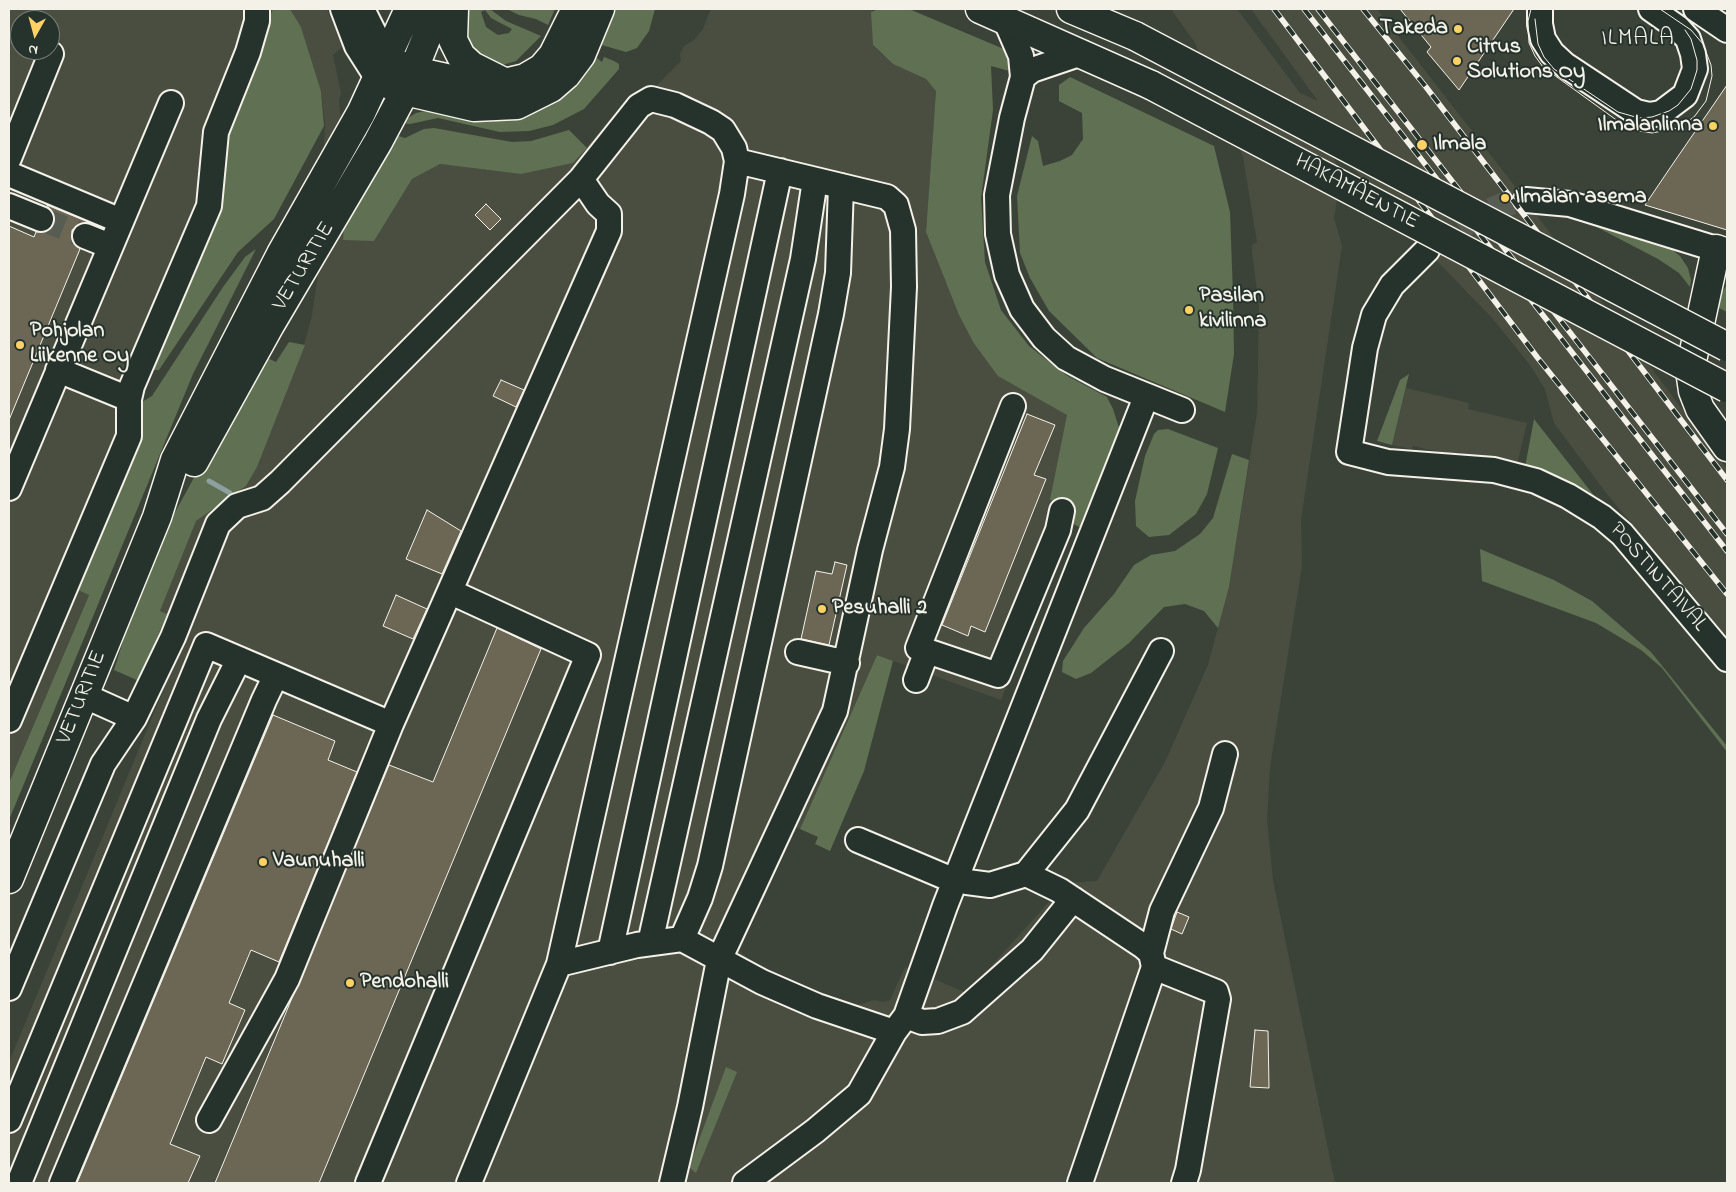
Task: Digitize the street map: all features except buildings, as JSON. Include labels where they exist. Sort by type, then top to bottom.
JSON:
[{"type":"main road","name":"VETURITIE","points":[[9,879],[157,517],[179,451],[277,263],[361,113],[409,9]]},
{"type":"main road","name":"VETURITIE","points":[[157,517],[190,468],[270,325],[378,142],[409,81],[438,9]]},
{"type":"main road","points":[[454,9],[453,40],[461,56],[472,66],[505,82]]},
{"type":"main road","points":[[409,81],[487,87],[525,78],[542,68],[563,37],[576,9]]},
{"type":"main road","points":[[382,69],[474,107],[517,105],[551,88],[581,55],[600,9]]},
{"type":"main road","name":"HAKAMÄENTIE","points":[[980,9],[1151,85],[1727,388]]},
{"type":"main road","name":"HAKAMÄENTIE","points":[[1071,9],[1135,36],[1727,347]]},
{"type":"main road","points":[[1722,251],[1690,370],[1693,390],[1700,408],[1727,447]]},
{"type":"street","points":[[9,720],[129,436],[129,399],[132,386],[209,206],[216,132],[248,52],[257,21],[257,9]]},
{"type":"street","points":[[343,9],[357,46],[382,69]]},
{"type":"street","points":[[362,9],[382,69]]},
{"type":"street","points":[[1540,9],[1543,39],[1552,53],[1565,66],[1636,112],[1649,115],[1661,113],[1685,95],[1695,69],[1688,39],[1678,28],[1651,9]]},
{"type":"street","points":[[1696,9],[1727,30]]},
{"type":"street","points":[[1006,19],[1020,56],[1023,77],[1012,118],[997,195],[998,234],[1007,275],[1022,309],[1044,338],[1066,358],[1105,379],[1182,410]]},
{"type":"street","points":[[1023,77],[1032,70],[1082,53]]},
{"type":"street","points":[[9,158],[49,60]]},
{"type":"street","points":[[9,988],[103,764],[134,718],[173,637],[218,524],[237,506],[269,494],[581,180],[639,106],[651,99],[675,104],[712,122],[723,130],[734,148],[737,161],[732,194],[559,964],[469,1183]]},
{"type":"street","points":[[9,488],[15,454],[58,370],[170,104]]},
{"type":"street","points":[[672,1183],[690,1107],[719,960],[835,711],[870,550],[892,467],[897,429],[904,287],[903,230],[896,205],[887,197],[737,161]]},
{"type":"street","points":[[610,952],[780,171]]},
{"type":"street","points":[[9,174],[121,221]]},
{"type":"street","points":[[208,1120],[287,979],[391,724],[451,592],[609,230],[608,214],[598,204],[581,180]]},
{"type":"street","points":[[650,943],[803,259],[815,180]]},
{"type":"street","points":[[682,939],[700,898],[710,866],[831,314],[838,273],[840,186]]},
{"type":"street","points":[[1526,200],[1570,204],[1722,251]]},
{"type":"street","points":[[9,206],[41,219]]},
{"type":"street","points":[[85,236],[110,246]]},
{"type":"street","name":"POSTINTAIVAL","points":[[1427,250],[1392,285],[1374,315],[1365,348],[1349,452],[1388,462],[1494,470],[1536,481],[1568,496],[1602,517],[1622,534],[1727,659]]},
{"type":"street","points":[[58,370],[129,399]]},
{"type":"street","points":[[745,1183],[815,1131],[859,1094],[900,1024],[1146,397]]},
{"type":"street","points":[[1013,406],[918,648],[998,675],[1058,530],[1062,511]]},
{"type":"street","points":[[368,1183],[588,655],[451,592]]},
{"type":"street","points":[[9,1120],[206,645],[391,724]]},
{"type":"street","points":[[916,680],[927,651]]},
{"type":"street","points":[[858,840],[956,880],[990,885],[1026,874],[1078,810],[1161,651]]},
{"type":"street","points":[[798,652],[847,662]]},
{"type":"street","points":[[19,1183],[209,719],[239,659]]},
{"type":"street","points":[[62,1183],[276,675]]},
{"type":"street","points":[[85,696],[134,718]]},
{"type":"street","points":[[1080,1183],[1152,960],[1162,911],[1211,808],[1226,754]]},
{"type":"street","points":[[1026,874],[1073,899],[1143,946],[1152,960],[1216,992],[1218,998],[1188,1170],[1184,1183]]},
{"type":"street","points":[[559,964],[650,943],[682,939],[762,982],[817,1006],[900,1024],[938,1021],[962,1012],[1032,950],[1073,899]]},
{"type":"shaded area","points":[[9,9],[273,9],[226,135],[152,370],[76,589],[89,594],[9,783]]},
{"type":"shaded area","points":[[290,9],[327,9],[343,46],[333,55],[341,93],[339,100],[345,171],[343,240],[374,240],[412,179],[440,164],[521,174],[573,163],[626,101],[657,85],[681,61],[680,54],[684,46],[694,40],[703,29],[711,9],[872,9],[873,46],[893,64],[926,79],[936,91],[926,232],[959,315],[973,342],[1067,415],[1074,515],[1001,700],[877,655],[800,829],[794,827],[739,951],[759,967],[854,1006],[874,1000],[884,1002],[890,1000],[905,967],[967,993],[1066,883],[1097,881],[1165,762],[1208,665],[1229,587],[1257,413],[1259,306],[1252,245],[1257,242],[1243,157],[1195,43],[1171,9],[1237,9],[1300,93],[1318,101],[1251,9],[1377,9],[1514,185],[1727,469],[1727,637],[1607,494],[1554,423],[1545,389],[1530,365],[1493,319],[1412,235],[1330,142],[1340,180],[1334,218],[1342,246],[1301,520],[1302,566],[1270,767],[1267,820],[1273,880],[1335,1183],[9,1183],[9,1062],[191,624],[160,611],[196,521],[246,486],[257,467],[304,345],[312,315],[319,268],[325,123],[321,91],[301,27]]},
{"type":"shaded area","points":[[1406,388],[1469,403],[1468,409],[1527,423],[1517,465],[1457,452],[1456,456],[1413,446],[1412,449],[1392,445]]},
{"type":"green space","points":[[273,9],[290,9],[301,27],[321,91],[324,126],[274,219],[238,252],[159,370],[152,370],[226,135]]},
{"type":"green space","points":[[462,9],[490,9],[506,21],[541,36],[516,61],[499,66],[480,62],[459,29]],"holes":[[[485,10],[491,18],[512,29],[509,33],[498,35],[486,27],[481,12]]]},
{"type":"green space","points":[[507,9],[555,9],[548,25]]},
{"type":"green space","points":[[611,9],[655,9],[649,31],[637,48],[626,52],[598,44]]},
{"type":"green space","points":[[878,9],[909,9],[1011,52],[1017,73],[991,66],[993,110],[981,198],[985,262],[1001,310],[1029,346],[1066,375],[1107,397],[1113,409],[1121,434],[1091,513],[1081,528],[1068,521],[1064,503],[1050,500],[1067,415],[998,376],[973,342],[959,315],[926,232],[936,91],[926,79],[893,64],[873,45],[871,12]]},
{"type":"green space","points":[[593,55],[602,62],[604,57],[614,61],[619,64],[619,69],[584,109],[553,125],[529,131],[500,132],[438,118],[410,124],[400,123],[416,113],[435,109]]},
{"type":"green space","points":[[1070,77],[1214,146],[1230,212],[1234,354],[1225,412],[1097,358],[1049,311],[1030,278],[1020,253],[1017,196],[1032,136],[1038,141],[1043,166],[1072,155],[1083,139],[1082,113],[1059,101],[1059,85]]},
{"type":"green space","points":[[434,128],[512,142],[531,141],[569,130],[587,148],[573,163],[521,174],[440,164],[412,179],[374,241],[343,240],[344,222],[392,134],[405,138],[424,129]]},
{"type":"green space","points":[[1589,219],[1657,241],[1669,247],[1680,256],[1688,268],[1691,280],[1690,287],[1679,273],[1658,259],[1589,223]]},
{"type":"green space","points":[[256,249],[193,374],[9,820],[9,783],[89,595],[76,589],[140,403],[152,396],[223,287],[245,257]]},
{"type":"green space","points":[[1727,285],[1727,312],[1715,306]]},
{"type":"green space","points":[[289,342],[305,345],[257,467],[246,486],[196,521],[160,611],[167,614],[139,681],[114,670],[135,603],[167,527],[261,355],[276,362]]},
{"type":"green space","points":[[1409,374],[1392,445],[1377,441],[1400,380]]},
{"type":"green space","points":[[1534,419],[1599,502],[1525,467]]},
{"type":"green space","points":[[1168,429],[1218,448],[1207,494],[1196,514],[1169,535],[1149,537],[1136,526],[1135,501],[1145,456],[1154,434],[1158,430]]},
{"type":"green space","points":[[1232,454],[1249,460],[1229,587],[1218,628],[1204,611],[1185,604],[1164,607],[1129,643],[1091,673],[1076,679],[1062,672],[1063,661],[1084,628],[1114,594],[1134,565],[1151,555],[1175,551],[1200,534],[1213,518]]},
{"type":"green space","points":[[1480,549],[1554,580],[1592,601],[1651,652],[1727,746],[1727,752],[1662,668],[1641,650],[1596,623],[1482,581]]},
{"type":"green space","points":[[877,655],[893,661],[864,771],[830,851],[815,844],[818,837],[800,829]]},
{"type":"green space","points":[[726,1067],[737,1072],[696,1173],[689,1167]]},
{"type":"waterway","points":[[209,481],[230,493]]},
{"type":"tunnel","points":[[1430,248],[1481,214],[1502,205],[1526,200]]},
{"type":"tunnel","points":[[41,219],[85,236]]},
{"type":"tram line","points":[[1531,9],[1528,21],[1529,43],[1543,67],[1622,124],[1639,131],[1652,133],[1678,128],[1694,117],[1706,101],[1712,76],[1711,65],[1703,44],[1691,30],[1660,9]]},
{"type":"tram line","points":[[1535,19],[1538,44],[1544,57],[1554,69],[1618,112],[1639,118],[1652,117],[1669,111],[1678,105],[1691,89],[1697,70],[1697,60],[1691,39],[1685,30]]},
{"type":"railway","points":[[1274,9],[1537,357],[1727,594]]},
{"type":"railway","points":[[1304,9],[1727,551]]},
{"type":"railway","points":[[1318,9],[1727,534]]},
{"type":"railway","points":[[1363,9],[1426,87],[1727,480]]},
{"type":"place","name":"Takeda","points":[[1458,29]]},
{"type":"place","name":"Citrus Solutions Oy","points":[[1457,61]]},
{"type":"place","name":"Ilmalanlinna","points":[[1713,126]]},
{"type":"place","name":"Ilmala","points":[[1422,145]]},
{"type":"place","name":"Ilmalan asema","points":[[1505,198]]},
{"type":"place","name":"Pasilan kivilinna","points":[[1189,310]]},
{"type":"place","name":"Pohjolan Liikenne Oy","points":[[20,345]]},
{"type":"place","name":"Pesuhalli 2","points":[[822,609]]},
{"type":"place","name":"Vaunuhalli","points":[[263,862]]},
{"type":"place","name":"Pendohalli","points":[[350,983]]},
{"type":"district","name":"ILMALA","points":[[1638,40]]}]
